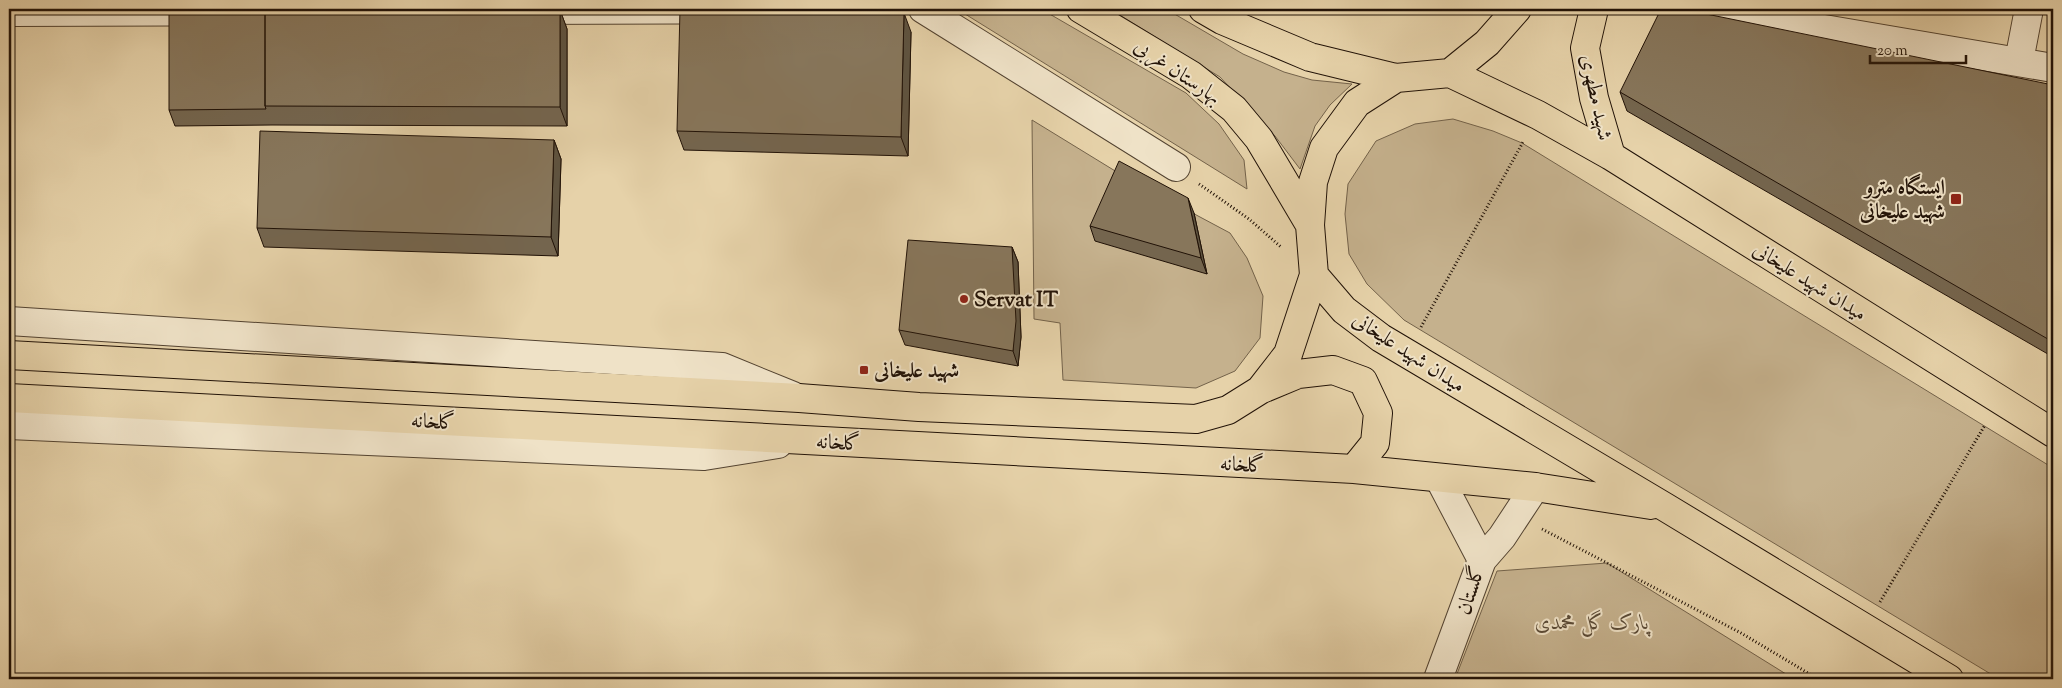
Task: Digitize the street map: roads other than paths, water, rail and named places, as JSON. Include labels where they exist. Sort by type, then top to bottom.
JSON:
[{"type":"main road","name":"بهارستان غربی","points":[[1081,9],[1191,75],[1234,109],[1258,139],[1310,225]]},
{"type":"main road","points":[[1203,9],[1222,20],[1310,57],[1396,78],[1450,73],[1487,43],[1517,9]]},
{"type":"main road","name":"شهید مطهری","points":[[1594,9],[1585,48],[1594,98],[1611,156]]},
{"type":"main road","name":"میدان شهید علیخانی","points":[[1450,73],[1538,115],[1611,156],[2053,432]]},
{"type":"main road","points":[[1314,275],[1310,225],[1313,182],[1324,148],[1357,103],[1396,78]]},
{"type":"main road","name":"میدان شهید علیخانی","points":[[1314,275],[1344,310],[1381,338],[1665,507],[1948,679]]},
{"type":"main road","name":"گلخانه","points":[[9,355],[799,398],[919,407],[1196,419],[1228,410],[1260,390],[1288,354],[1314,275]]},
{"type":"main road","points":[[1260,390],[1298,374],[1333,370],[1363,382],[1378,413],[1375,443],[1354,469]]},
{"type":"main road","name":"گلخانه","points":[[9,398],[1354,469],[1535,487],[1665,507]]},
{"type":"street","points":[[488,10],[840,9]]},
{"type":"street","points":[[923,9],[1176,168]]},
{"type":"street","points":[[1707,9],[2053,68]]},
{"type":"street","points":[[2019,61],[2029,9]]},
{"type":"street","points":[[9,12],[328,11]]},
{"type":"street","points":[[9,321],[722,367],[799,398]]},
{"type":"street","points":[[9,425],[704,456],[800,440]]},
{"type":"street","name":"گلستان","points":[[1438,679],[1482,560],[1439,478]]},
{"type":"street","points":[[1482,560],[1517,516],[1535,487]]},
{"type":"place","name":"ایستگاه مترو شهید علیخانی","points":[[1956,199]]},
{"type":"place","name":"Servat IT","points":[[964,299]]},
{"type":"place","name":"شهید علیخانی","points":[[864,370]]},
{"type":"park label","name":"پارک گل محمدی","points":[[1592,622]]}]
